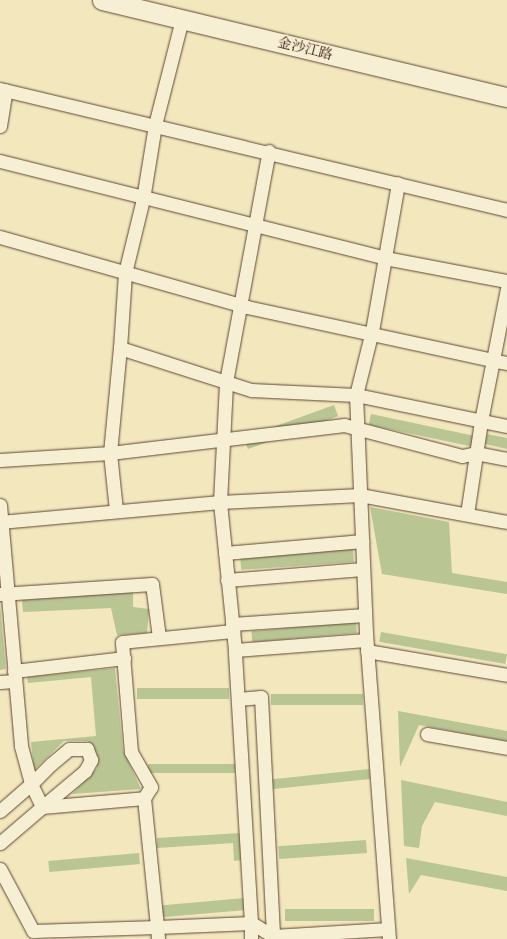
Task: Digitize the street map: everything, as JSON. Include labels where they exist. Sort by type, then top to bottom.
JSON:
[{"type":"street","name":"金沙江路","points":[[102,0],[507,97]]},
{"type":"street","points":[[116,510],[110,453],[120,348],[125,273],[143,199],[155,125],[182,19]]},
{"type":"street","points":[[0,126],[3,90],[268,151],[507,210]]},
{"type":"street","points":[[251,939],[235,650],[220,502],[226,382],[237,304],[268,151]]},
{"type":"street","points":[[0,161],[143,199],[385,258],[507,281]]},
{"type":"street","points":[[0,869],[33,931],[157,933],[251,923],[273,938],[389,934],[365,615],[356,395],[372,331],[398,183]]},
{"type":"street","points":[[0,237],[237,304],[372,331],[507,363]]},
{"type":"street","points":[[467,514],[480,421],[507,289]]},
{"type":"street","points":[[120,348],[216,376],[226,382],[251,390],[356,395],[507,426]]},
{"type":"street","points":[[0,460],[110,453],[223,438],[344,425],[358,432],[462,456],[476,453],[507,459]]},
{"type":"street","points":[[1,522],[116,510],[360,494],[507,522]]},
{"type":"street","points":[[0,505],[4,594],[21,746],[31,784],[42,806]]},
{"type":"street","points":[[225,553],[362,541]]},
{"type":"street","points":[[227,580],[363,569]]},
{"type":"street","points":[[4,594],[152,584],[159,637]]},
{"type":"street","points":[[157,933],[144,798],[151,787],[131,752],[122,642],[232,628],[365,615]]},
{"type":"street","points":[[235,650],[367,645],[507,675]]},
{"type":"street","points":[[0,682],[14,676],[124,658]]},
{"type":"street","points":[[238,699],[260,697],[273,938]]},
{"type":"street","points":[[427,734],[507,748]]},
{"type":"street","points":[[0,810],[69,749],[87,749],[91,760],[85,771],[0,843]]},
{"type":"street","points":[[42,806],[144,798]]},
{"type":"green space","points":[[334,405],[338,416],[248,449],[244,438]]},
{"type":"green space","points":[[371,414],[474,436],[471,447],[369,425]]},
{"type":"green space","points":[[487,434],[507,438],[507,449],[485,444]]},
{"type":"green space","points":[[370,507],[449,522],[452,573],[507,582],[507,594],[382,574]]},
{"type":"green space","points":[[353,549],[354,562],[241,570],[240,557]]},
{"type":"green space","points":[[133,592],[133,607],[149,609],[147,633],[117,635],[111,608],[23,612],[22,600]]},
{"type":"green space","points":[[0,604],[6,669],[0,670]]},
{"type":"green space","points":[[356,622],[357,633],[252,642],[251,631]]},
{"type":"green space","points":[[381,632],[507,654],[505,664],[379,642]]},
{"type":"green space","points":[[115,668],[123,750],[141,789],[72,794],[97,768],[97,754],[88,741],[64,741],[34,770],[31,742],[96,736],[91,677],[28,683],[27,677]]},
{"type":"green space","points":[[137,688],[229,688],[229,699],[137,699]]},
{"type":"green space","points":[[271,694],[363,694],[363,705],[271,705]]},
{"type":"green space","points":[[398,711],[507,731],[507,741],[419,725],[400,767]]},
{"type":"green space","points":[[148,764],[235,764],[235,773],[148,773]]},
{"type":"green space","points":[[369,769],[370,779],[274,789],[273,779]]},
{"type":"green space","points":[[401,780],[507,802],[507,816],[435,802],[422,826],[419,848],[404,846]]},
{"type":"green space","points":[[241,833],[243,860],[234,861],[233,843],[157,848],[157,838]]},
{"type":"green space","points":[[366,840],[367,853],[279,859],[278,846]]},
{"type":"green space","points":[[139,853],[140,864],[49,872],[48,861]]},
{"type":"green space","points":[[406,858],[507,877],[507,891],[421,875],[409,894]]},
{"type":"green space","points":[[245,898],[246,910],[158,918],[157,906]]},
{"type":"green space","points":[[285,909],[374,909],[374,921],[285,921]]}]
